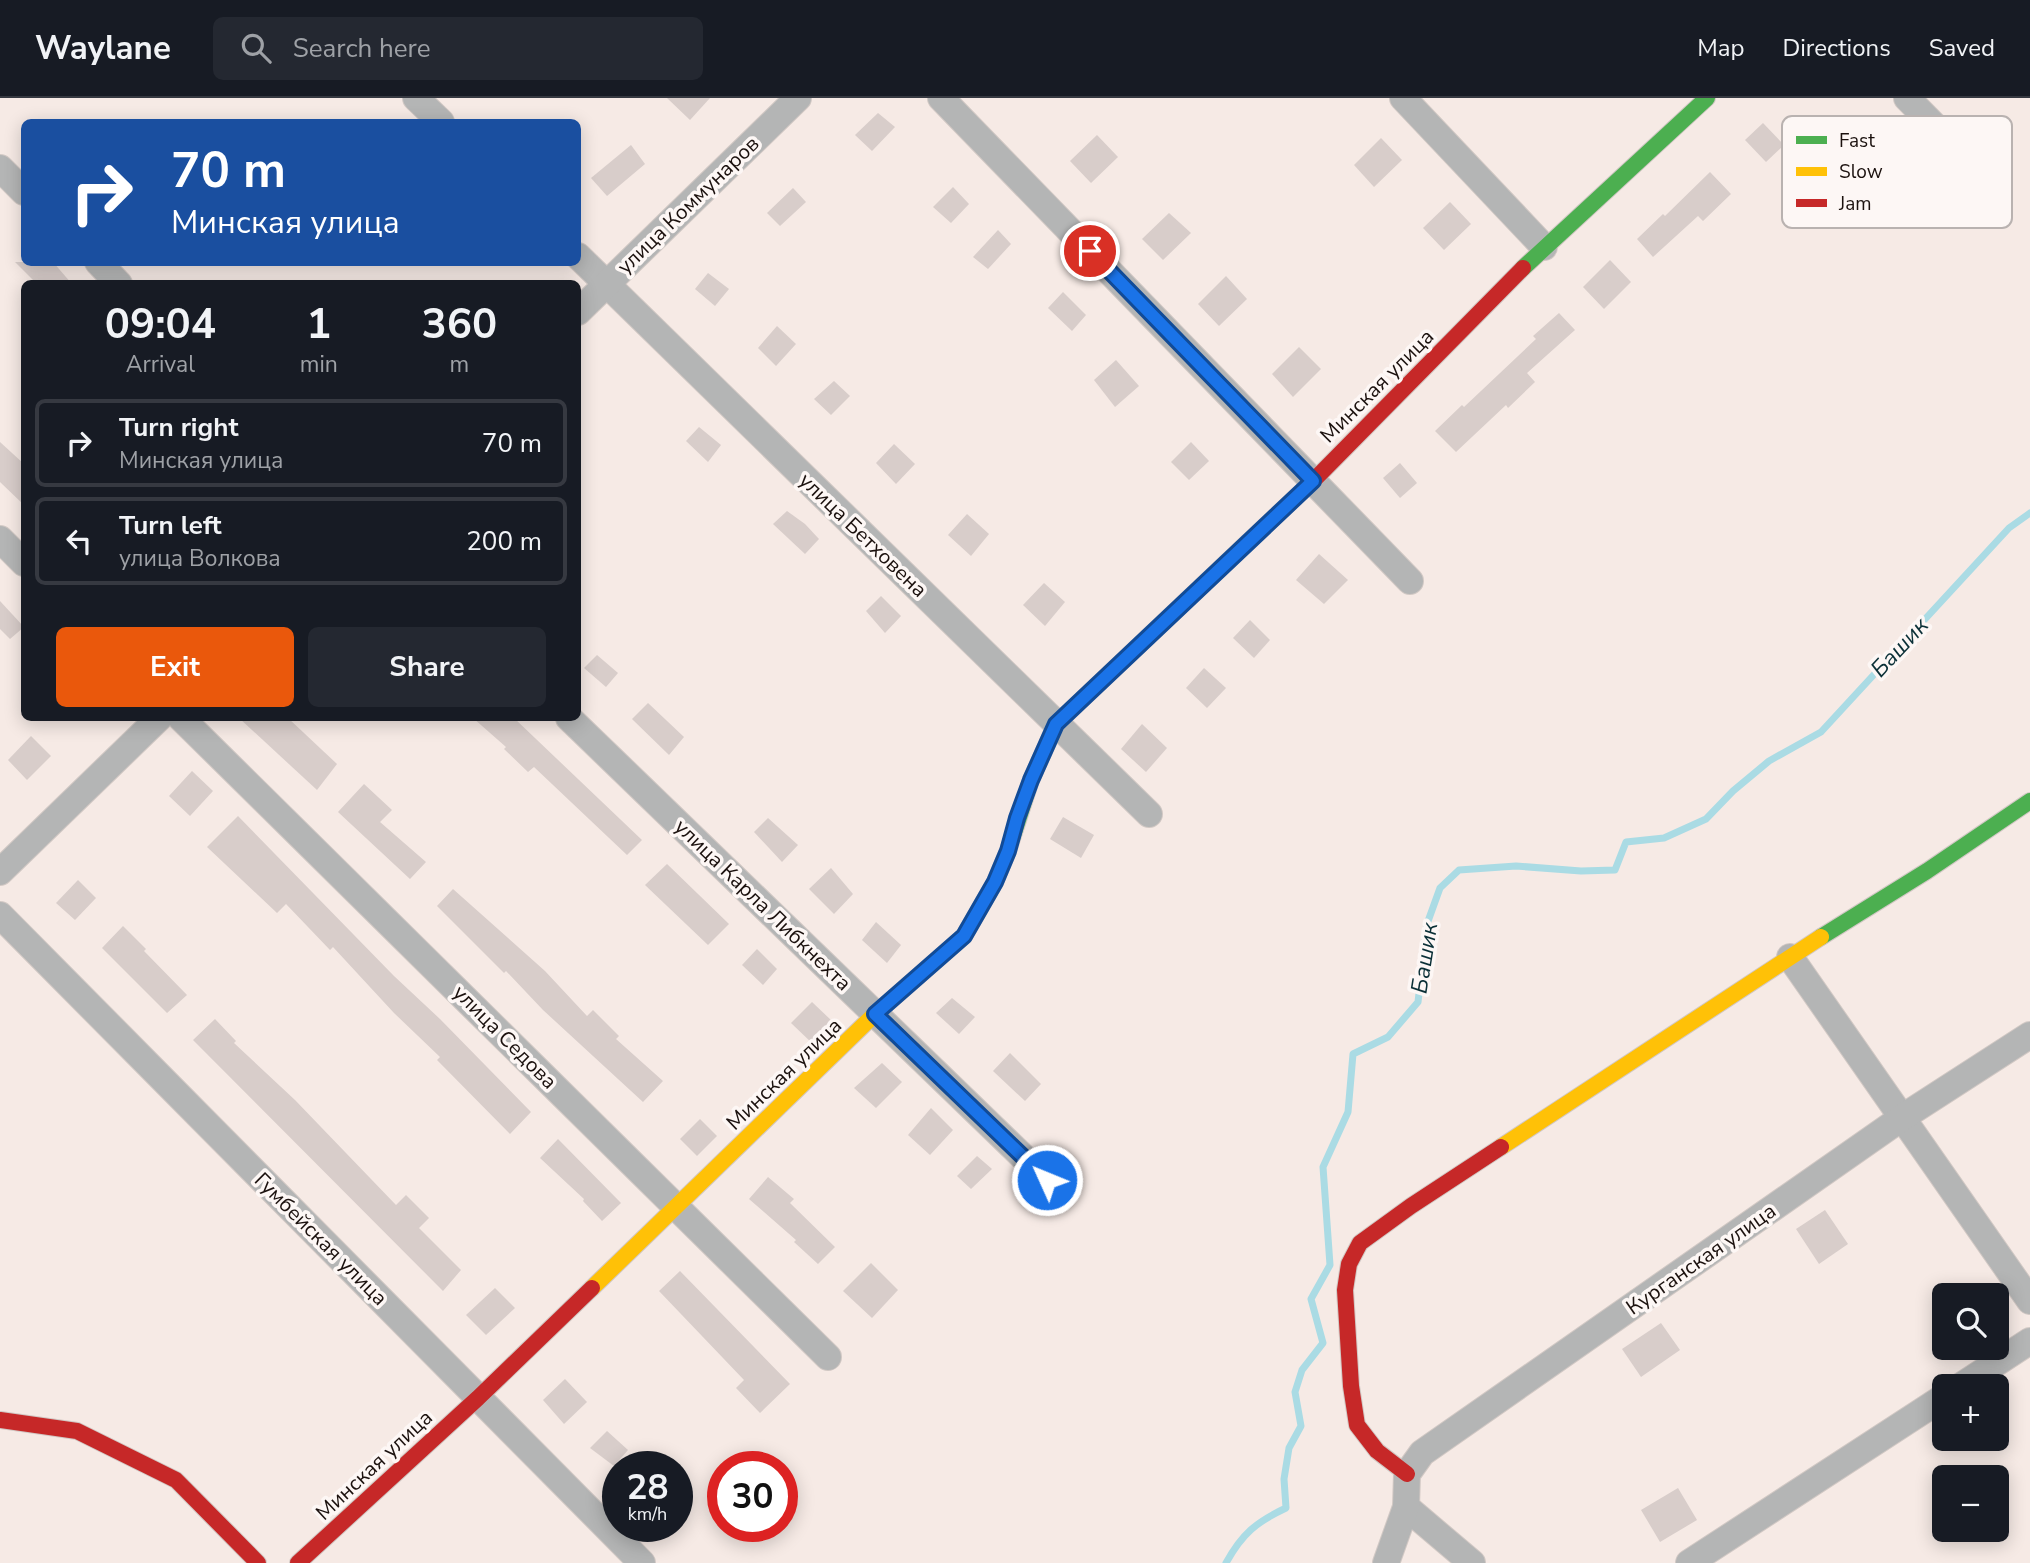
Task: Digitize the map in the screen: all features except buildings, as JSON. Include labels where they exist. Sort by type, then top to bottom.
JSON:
[{"type":"street","points":[[416,98],[438,119]]},
{"type":"street","name":"улица Коммунаров","points":[[581,309],[798,98]]},
{"type":"street","points":[[941,98],[1410,581]]},
{"type":"street","points":[[1402,98],[1544,247]]},
{"type":"street","name":"Минская улица","points":[[298,1563],[478,1398],[875,1014],[964,936],[995,882],[1031,780],[1056,724],[1313,481],[1544,247],[1707,98]]},
{"type":"street","points":[[1907,98],[1925,116]]},
{"type":"street","points":[[0,168],[21,189]]},
{"type":"street","name":"улица Бетховена","points":[[581,259],[1149,814]]},
{"type":"street","points":[[102,266],[115,280]]},
{"type":"street","points":[[0,539],[21,560]]},
{"type":"street","points":[[0,872],[156,721]]},
{"type":"street","name":"улица Седова","points":[[184,721],[828,1357]]},
{"type":"street","name":"улица Карла Либкнехта","points":[[572,721],[1047,1180]]},
{"type":"street","points":[[1386,1563],[1406,1507],[1407,1474],[1377,1451],[1357,1425],[1351,1386],[1345,1290],[1349,1264],[1360,1243],[1411,1206],[1790,957],[1927,871],[2030,801]]},
{"type":"street","name":"Гумбейская улица","points":[[0,915],[642,1563]]},
{"type":"street","points":[[1790,957],[2030,1301]]},
{"type":"street","name":"Курганская улица","points":[[1407,1474],[1422,1453],[1903,1117],[2030,1035]]},
{"type":"street","points":[[1979,1374],[2030,1341]]},
{"type":"street","points":[[1689,1563],[1932,1405]]},
{"type":"street","points":[[0,1420],[77,1431],[176,1480],[258,1563]]},
{"type":"street","points":[[1406,1507],[1472,1563]]},
{"type":"waterway","name":"Башик","points":[[1226,1563],[1251,1530],[1266,1518],[1286,1508],[1284,1479],[1289,1448],[1301,1426],[1295,1392],[1302,1370],[1323,1343],[1311,1299],[1330,1265],[1323,1167],[1348,1112],[1353,1054],[1388,1037],[1418,1002],[1427,924],[1440,888],[1459,870],[1516,866],[1581,871],[1615,870],[1626,842],[1664,838],[1706,819],[1733,791],[1769,761],[1821,732],[2009,528],[2030,513]]},
{"type":"traffic: fast","points":[[1523,268],[1707,98]]},
{"type":"traffic: fast","points":[[908,985],[964,936],[995,882],[1031,780],[1056,724],[1248,542]]},
{"type":"traffic: fast","points":[[1821,937],[1927,871],[2030,801]]},
{"type":"traffic: slow","points":[[1501,1147],[1821,937]]},
{"type":"traffic: slow","points":[[592,1288],[908,985]]},
{"type":"traffic: jam","points":[[1248,542],[1313,481],[1523,268]]},
{"type":"traffic: jam","points":[[1407,1474],[1377,1451],[1357,1425],[1351,1386],[1345,1290],[1349,1264],[1360,1243],[1501,1147]]},
{"type":"traffic: jam","points":[[298,1563],[478,1398],[592,1288]]},
{"type":"traffic: jam","points":[[0,1420],[77,1431],[176,1480],[258,1563]]},
{"type":"route","points":[[1047,1180],[875,1014],[964,936],[995,882],[1031,780],[1056,724],[1313,481],[1090,251]]}]
